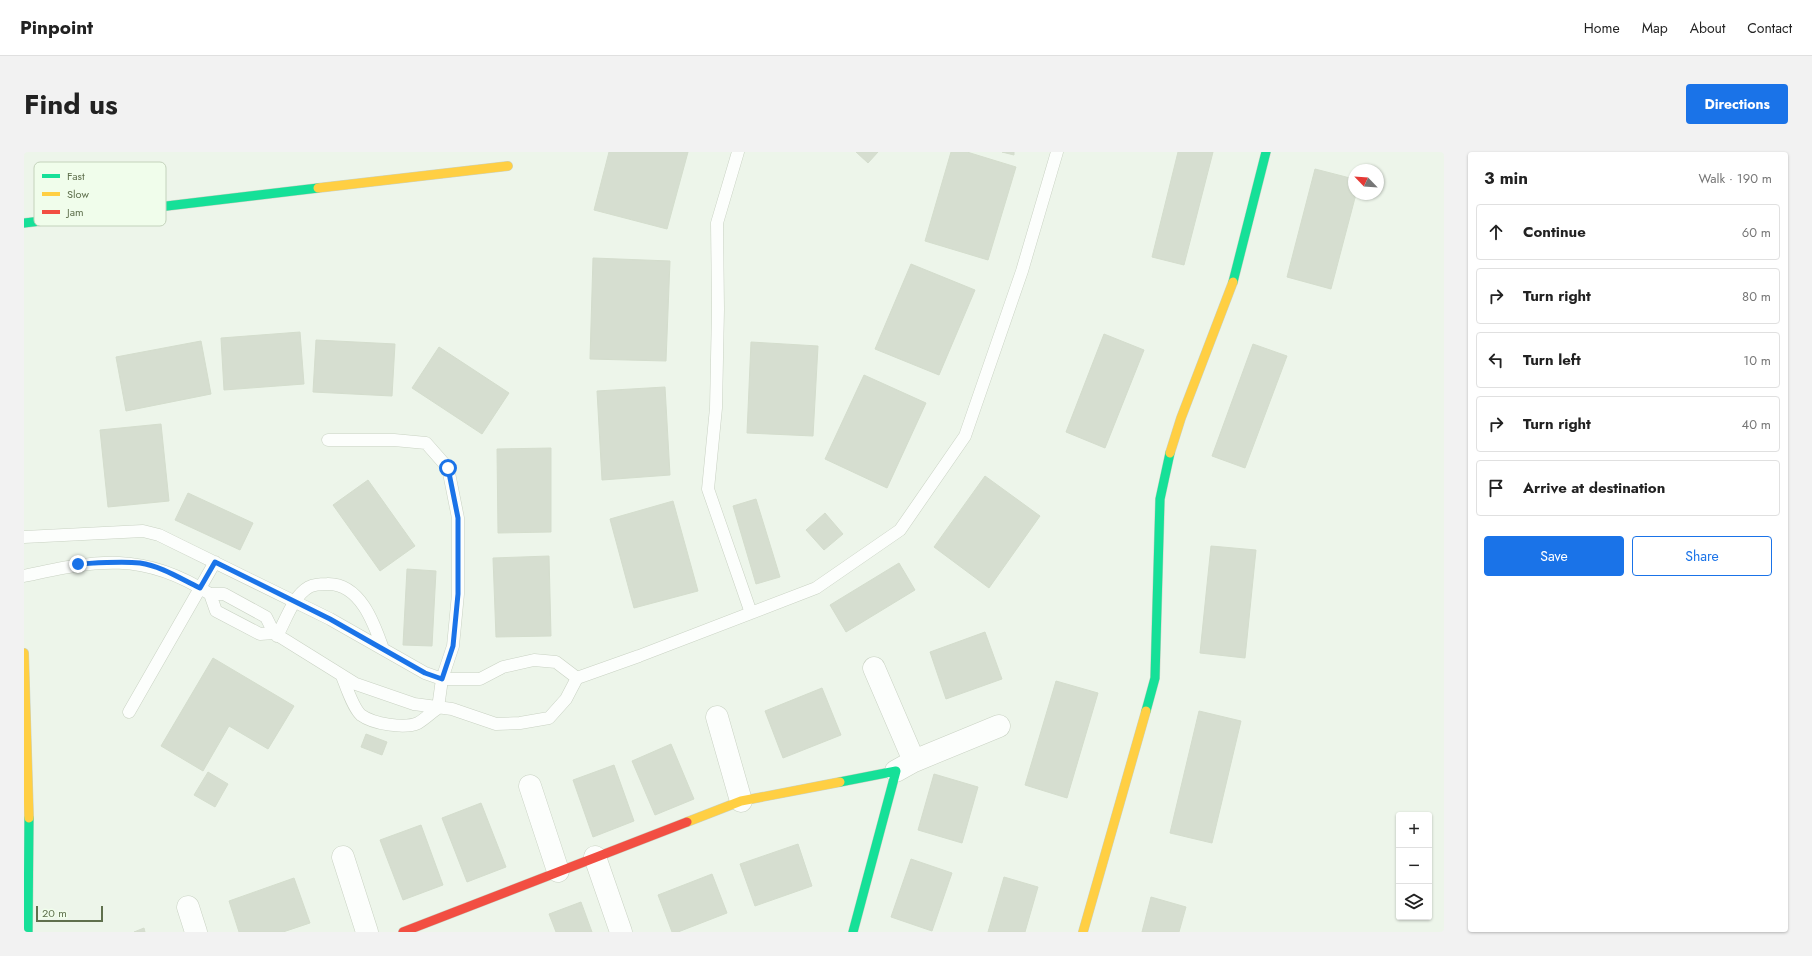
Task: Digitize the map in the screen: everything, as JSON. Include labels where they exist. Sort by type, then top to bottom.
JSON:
[{"type":"street","points":[[1083,932],[1155,678],[1160,499],[1170,454],[1180,418],[1232,289],[1266,152]]},
{"type":"street","points":[[166,206],[508,166]]},
{"type":"street","points":[[24,223],[34,222]]},
{"type":"street","points":[[24,653],[29,790],[28,932]]},
{"type":"street","points":[[853,932],[905,766],[874,668]]},
{"type":"street","points":[[717,717],[742,801]]},
{"type":"street","points":[[403,932],[742,801],[905,766],[999,726]]},
{"type":"street","points":[[530,786],[558,871]]},
{"type":"street","points":[[343,857],[367,932]]},
{"type":"street","points":[[594,857],[621,932]]},
{"type":"street","points":[[188,907],[196,932]]},
{"type":"lane","points":[[738,152],[717,223],[718,309],[716,408],[708,490],[750,613]]},
{"type":"lane","points":[[24,576],[78,564],[106,562],[141,564],[159,568],[205,591],[224,594],[266,617],[276,634],[356,684],[414,704],[452,709],[496,724],[520,723],[549,718],[566,699],[577,678],[640,656],[816,588],[900,530],[965,436],[1022,271],[1057,152]]},
{"type":"lane","points":[[328,440],[394,440],[426,443],[448,468],[458,518],[458,594],[453,646],[442,679],[438,708],[418,723],[404,726],[381,723],[361,714],[351,698],[342,676]]},
{"type":"lane","points":[[24,537],[142,531],[159,535],[296,601],[425,673],[442,679],[480,679],[503,667],[534,660],[556,662],[577,678]]},
{"type":"lane","points":[[129,712],[205,591],[215,562]]},
{"type":"lane","points":[[276,634],[296,601],[309,588],[320,584],[336,583],[348,590],[361,602],[373,622],[383,649]]},
{"type":"lane","points":[[205,591],[216,611],[260,634],[276,634]]},
{"type":"building","points":[[609,152],[688,152],[667,229],[594,210]]},
{"type":"building","points":[[856,152],[878,152],[868,163]]},
{"type":"building","points":[[951,152],[967,152],[1016,167],[988,260],[925,241]]},
{"type":"building","points":[[1002,152],[1014,152],[1014,155]]},
{"type":"building","points":[[1178,152],[1213,152],[1184,265],[1152,257]]},
{"type":"building","points":[[1315,169],[1348,177],[1348,200],[1354,200],[1331,289],[1287,277]]},
{"type":"building","points":[[593,258],[670,261],[666,361],[590,359]]},
{"type":"building","points":[[911,264],[975,290],[939,375],[875,349]]},
{"type":"building","points":[[300,332],[304,384],[224,390],[221,338]]},
{"type":"building","points":[[1104,334],[1144,350],[1105,448],[1066,432]]},
{"type":"building","points":[[316,340],[395,344],[392,396],[313,392]]},
{"type":"building","points":[[201,341],[211,394],[126,411],[116,357]]},
{"type":"building","points":[[751,342],[818,346],[813,436],[747,433]]},
{"type":"building","points":[[1253,344],[1287,356],[1245,468],[1212,456]]},
{"type":"building","points":[[439,347],[509,393],[482,434],[412,388]]},
{"type":"building","points":[[864,375],[926,403],[887,488],[825,459]]},
{"type":"building","points":[[665,387],[670,475],[602,480],[597,391]]},
{"type":"building","points":[[161,424],[169,501],[108,507],[100,430]]},
{"type":"building","points":[[551,448],[551,532],[498,533],[497,449]]},
{"type":"building","points":[[985,476],[1040,516],[989,588],[934,547]]},
{"type":"building","points":[[368,480],[415,546],[380,571],[333,505]]},
{"type":"building","points":[[188,493],[253,523],[240,550],[175,520]]},
{"type":"building","points":[[756,499],[780,577],[756,584],[733,506]]},
{"type":"building","points":[[673,501],[698,591],[634,608],[610,519]]},
{"type":"building","points":[[825,513],[843,534],[824,550],[806,530]]},
{"type":"building","points":[[1211,546],[1256,550],[1245,658],[1200,653]]},
{"type":"building","points":[[549,556],[551,636],[496,637],[493,558]]},
{"type":"building","points":[[899,563],[915,590],[846,632],[830,605]]},
{"type":"building","points":[[407,569],[436,571],[432,646],[403,645]]},
{"type":"building","points":[[985,632],[1002,679],[946,699],[930,652]]},
{"type":"building","points":[[213,658],[294,706],[268,749],[229,726],[203,771],[161,746]]},
{"type":"building","points":[[1056,681],[1098,693],[1067,798],[1025,785]]},
{"type":"building","points":[[822,688],[841,735],[783,758],[765,711]]},
{"type":"building","points":[[1199,711],[1241,721],[1212,843],[1170,833]]},
{"type":"building","points":[[366,734],[387,742],[382,755],[361,747]]},
{"type":"building","points":[[671,744],[694,799],[655,815],[632,761]]},
{"type":"building","points":[[614,765],[634,821],[593,837],[573,780]]},
{"type":"building","points":[[208,772],[228,784],[215,807],[194,795]]},
{"type":"building","points":[[934,774],[978,787],[962,843],[918,830]]},
{"type":"building","points":[[481,803],[506,867],[467,882],[442,818]]},
{"type":"building","points":[[421,825],[443,885],[403,900],[380,840]]},
{"type":"building","points":[[798,844],[812,886],[755,906],[740,864]]},
{"type":"building","points":[[911,859],[952,873],[932,931],[891,917]]},
{"type":"building","points":[[712,874],[727,913],[678,932],[672,932],[658,895]]},
{"type":"building","points":[[1004,877],[1038,887],[1025,932],[988,932]]},
{"type":"building","points":[[294,878],[310,923],[283,932],[239,932],[229,901]]},
{"type":"building","points":[[1151,897],[1186,907],[1179,932],[1142,932]]},
{"type":"building","points":[[581,902],[592,932],[556,932],[549,914]]},
{"type":"building","points":[[144,928],[145,932],[134,932]]},
{"type":"traffic: fast","points":[[1233,282],[1266,152]]},
{"type":"traffic: fast","points":[[166,206],[318,188]]},
{"type":"traffic: fast","points":[[24,223],[34,222]]},
{"type":"traffic: fast","points":[[1146,711],[1155,678],[1160,499],[1170,453]]},
{"type":"traffic: fast","points":[[840,782],[896,771],[853,932]]},
{"type":"traffic: fast","points":[[28,932],[29,818]]},
{"type":"traffic: slow","points":[[318,188],[508,166]]},
{"type":"traffic: slow","points":[[1170,453],[1181,418],[1233,282]]},
{"type":"traffic: slow","points":[[24,653],[29,818]]},
{"type":"traffic: slow","points":[[1083,932],[1146,711]]},
{"type":"traffic: slow","points":[[687,822],[741,801],[840,782]]},
{"type":"traffic: jam","points":[[403,932],[687,822]]},
{"type":"route","points":[[78,564],[106,562],[141,564],[159,568],[200,588],[215,562],[296,601],[425,673],[442,679],[453,646],[458,594],[458,518],[448,468]]}]
